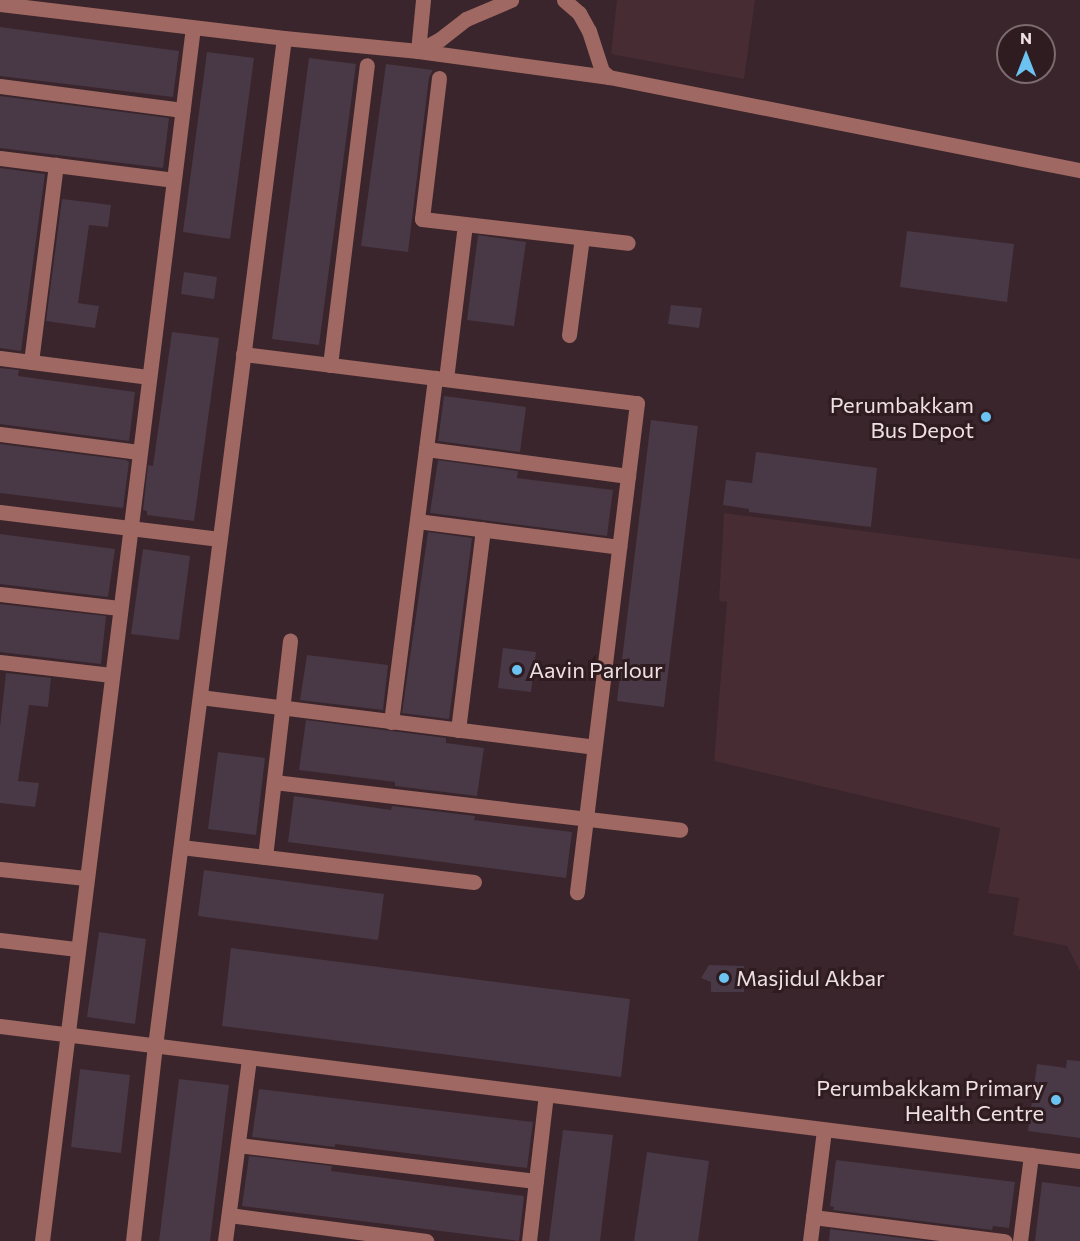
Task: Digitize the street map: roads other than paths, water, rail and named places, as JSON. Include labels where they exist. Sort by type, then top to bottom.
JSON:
[{"type":"street","points":[[418,51],[423,0]]},
{"type":"street","points":[[418,51],[466,19],[511,0]]},
{"type":"street","points":[[564,0],[579,13],[589,31],[602,71],[609,77]]},
{"type":"street","points":[[0,3],[41,4],[193,27],[418,51],[609,77],[1080,170]]},
{"type":"street","points":[[42,1241],[193,27]]},
{"type":"street","points":[[133,1241],[155,1046],[284,38]]},
{"type":"street","points":[[330,364],[367,65]]},
{"type":"street","points":[[439,78],[422,219],[628,243]]},
{"type":"street","points":[[0,86],[182,110]]},
{"type":"street","points":[[0,158],[173,180]]},
{"type":"street","points":[[31,362],[56,165]]},
{"type":"street","points":[[392,722],[426,449],[441,378],[465,224]]},
{"type":"street","points":[[569,335],[582,238]]},
{"type":"street","points":[[243,354],[637,403],[577,892]]},
{"type":"street","points":[[0,358],[148,377]]},
{"type":"street","points":[[0,434],[139,452]]},
{"type":"street","points":[[426,449],[628,476]]},
{"type":"street","points":[[0,512],[219,539]]},
{"type":"street","points":[[417,521],[619,548]]},
{"type":"street","points":[[458,730],[483,530]]},
{"type":"street","points":[[0,594],[119,608]]},
{"type":"street","points":[[265,857],[290,640]]},
{"type":"street","points":[[0,662],[111,675]]},
{"type":"street","points":[[200,698],[594,747]]},
{"type":"street","points":[[274,782],[680,830]]},
{"type":"street","points":[[181,847],[474,882]]},
{"type":"street","points":[[0,869],[86,878]]},
{"type":"street","points":[[0,940],[77,949]]},
{"type":"street","points":[[0,1026],[1080,1161]]},
{"type":"street","points":[[225,1241],[249,1058]]},
{"type":"street","points":[[530,1241],[546,1095]]},
{"type":"street","points":[[810,1241],[824,1130]]},
{"type":"street","points":[[238,1145],[536,1181]]},
{"type":"street","points":[[1020,1241],[1031,1155]]},
{"type":"street","points":[[229,1215],[426,1241]]},
{"type":"street","points":[[813,1217],[1004,1241]]},
{"type":"place","name":"Perumbakkam Bus Depot","points":[[986,417]]},
{"type":"place","name":"Aavin Parlour","points":[[517,670]]},
{"type":"place","name":"Masjidul Akbar","points":[[724,978]]},
{"type":"place","name":"Perumbakkam Primary Health Centre","points":[[1056,1100]]}]
